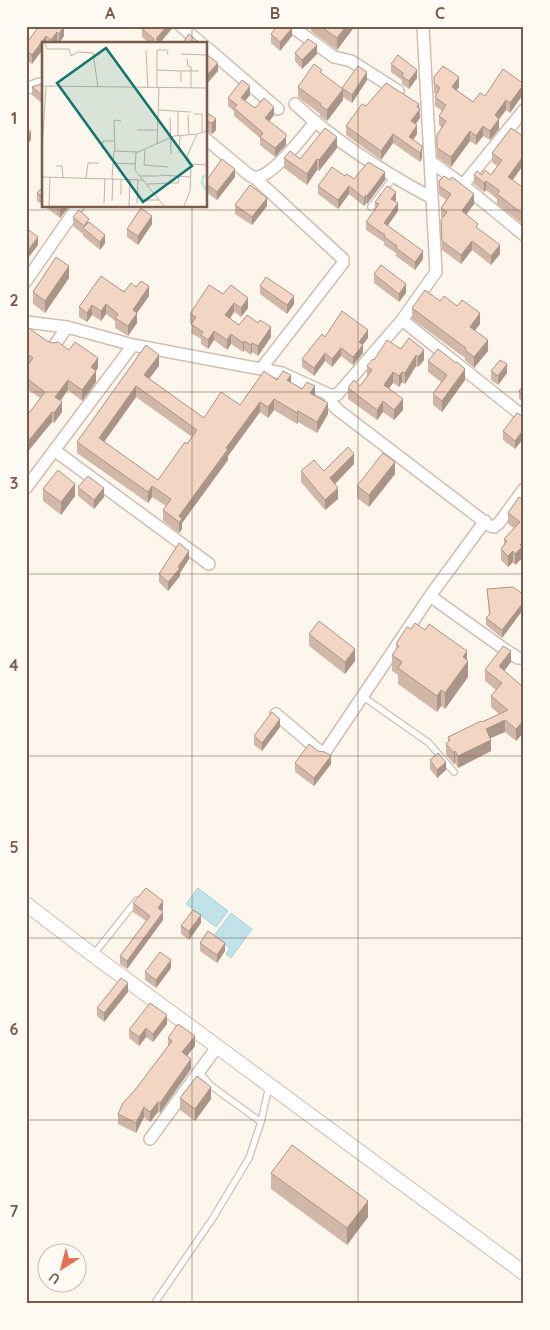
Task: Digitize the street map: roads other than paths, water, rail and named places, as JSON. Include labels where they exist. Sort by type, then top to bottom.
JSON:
[{"type":"street","points":[[181,26],[200,42]]},
{"type":"street","points":[[291,26],[334,57],[351,61],[419,104]]},
{"type":"street","points":[[26,322],[67,328],[133,345],[282,373],[330,395],[337,395],[402,320],[436,272],[430,161],[419,104],[423,26]]},
{"type":"street","points":[[208,50],[278,109]]},
{"type":"street","points":[[26,88],[42,84]]},
{"type":"street","points":[[295,104],[315,122],[393,178],[432,198]]},
{"type":"street","points":[[463,185],[524,110]]},
{"type":"street","points":[[255,178],[264,176],[286,156],[315,122]]},
{"type":"street","points":[[208,141],[255,178],[343,259],[343,263],[260,369]]},
{"type":"street","points":[[430,161],[523,231]]},
{"type":"street","points":[[26,281],[77,208]]},
{"type":"street","points":[[402,320],[524,417]]},
{"type":"street","points":[[54,346],[67,328]]},
{"type":"street","points":[[26,488],[133,345]]},
{"type":"street","points":[[330,395],[331,403],[338,410],[490,526],[496,526],[524,489]]},
{"type":"street","points":[[54,450],[209,564]]},
{"type":"street","points":[[276,714],[324,753],[430,596],[485,521]]},
{"type":"street","points":[[430,596],[507,652],[518,658],[524,658]]},
{"type":"street","points":[[26,904],[524,1273]]},
{"type":"street","points":[[150,1139],[217,1047]]},
{"type":"lane","points":[[371,208],[393,178]]},
{"type":"lane","points":[[362,696],[429,742],[454,772]]},
{"type":"lane","points":[[93,955],[139,898]]},
{"type":"lane","points":[[199,1071],[210,1085],[261,1122]]},
{"type":"lane","points":[[154,1304],[213,1218],[249,1158],[261,1122],[269,1084]]},
{"type":"water","points":[[198,888],[228,911],[216,927],[186,904]]},
{"type":"water","points":[[231,913],[252,929],[231,958],[226,954],[230,948],[214,936]]}]
